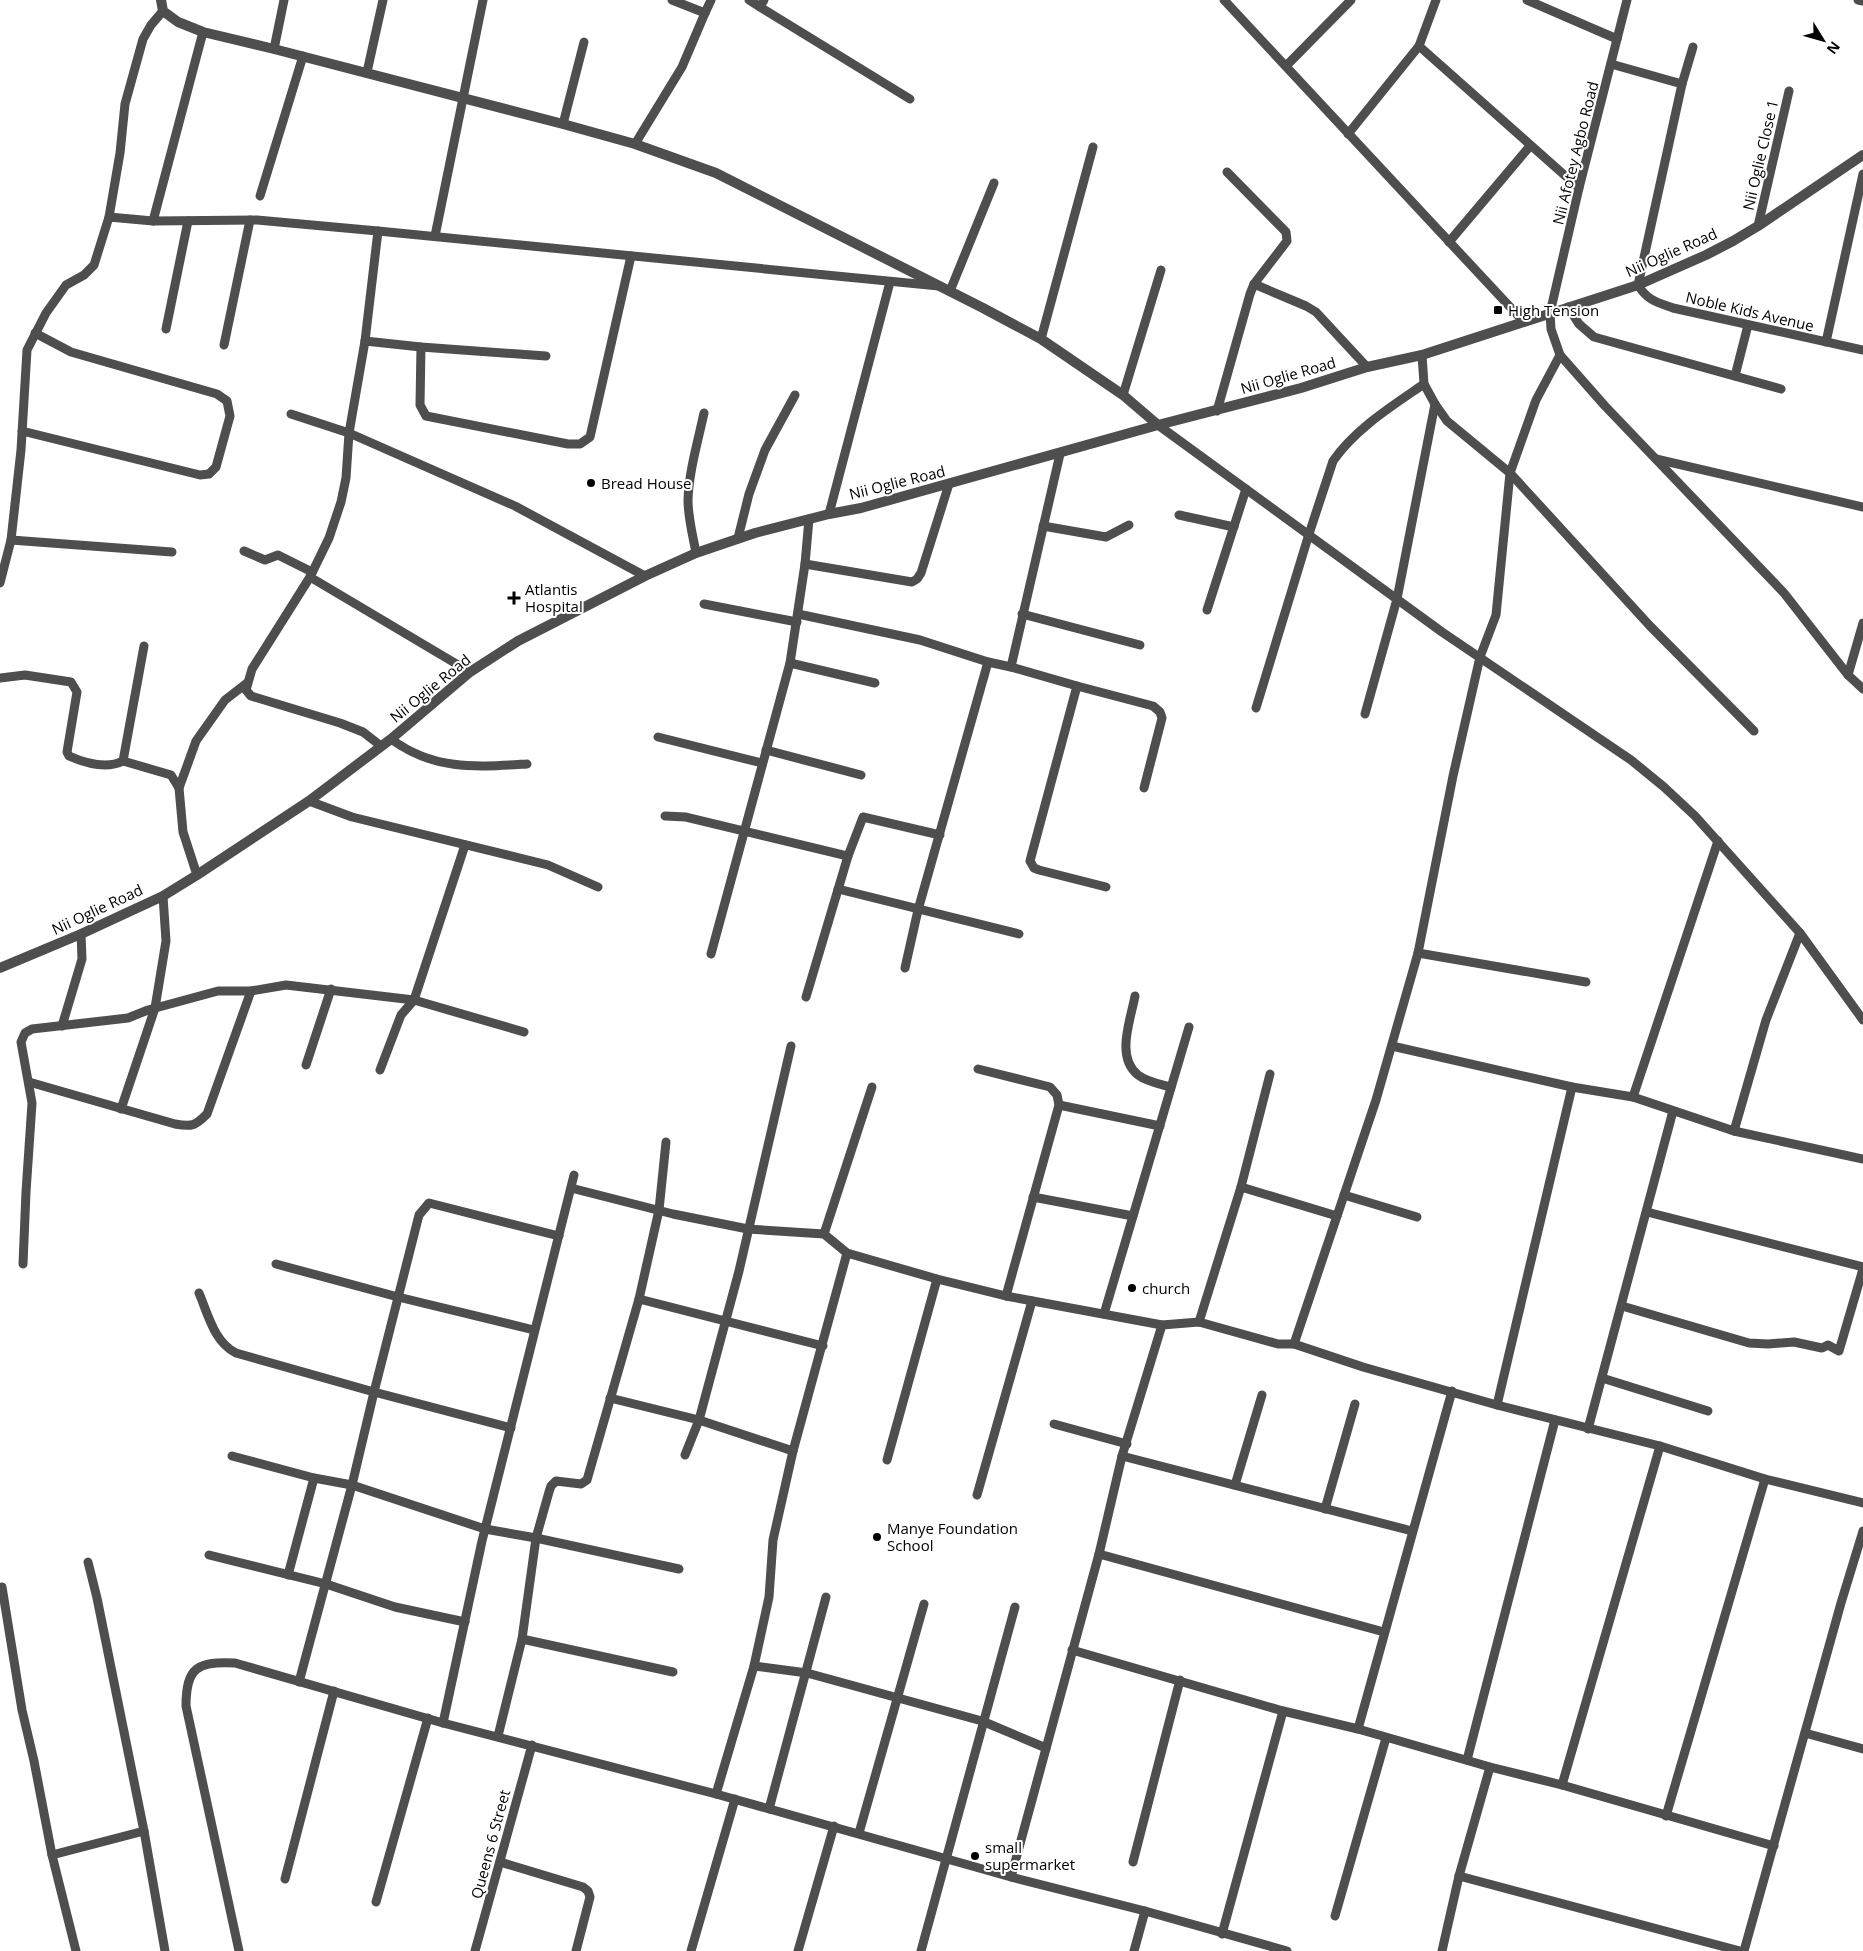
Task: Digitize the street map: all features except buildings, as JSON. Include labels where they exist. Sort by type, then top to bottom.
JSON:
[{"type":"street","points":[[161,0],[164,11],[178,22],[203,32],[367,72],[563,124],[635,144],[716,173],[1041,339],[1123,396],[1158,425],[1442,632],[1631,760],[1676,799],[1718,841],[1800,933],[1863,1020]]},
{"type":"street","points":[[274,49],[284,0]]},
{"type":"street","points":[[367,72],[383,0]]},
{"type":"street","points":[[435,236],[483,0]]},
{"type":"street","points":[[672,0],[705,13]]},
{"type":"street","points":[[635,144],[682,67],[711,0]]},
{"type":"street","points":[[749,0],[762,4],[910,99]]},
{"type":"street","points":[[1224,0],[1524,322]]},
{"type":"street","points":[[1286,66],[1352,0]]},
{"type":"street","points":[[1348,134],[1419,46],[1436,0]]},
{"type":"street","points":[[1527,0],[1617,39]]},
{"type":"street","name":"Nii Afotey Agbo Road","points":[[1550,313],[1579,188],[1627,0]]},
{"type":"street","points":[[1858,0],[1863,1]]},
{"type":"street","points":[[0,583],[11,540],[22,430],[27,350],[46,313],[66,285],[90,270],[109,217],[120,153],[125,104],[143,39],[151,25],[164,11]]},
{"type":"street","points":[[153,221],[203,32]]},
{"type":"street","points":[[563,124],[584,42]]},
{"type":"street","points":[[1419,46],[1579,188]]},
{"type":"street","points":[[1638,285],[1682,84],[1693,47]]},
{"type":"street","points":[[260,196],[303,56]]},
{"type":"street","points":[[1611,64],[1682,84]]},
{"type":"street","name":"Nii Oglie Close 1","points":[[1758,226],[1789,91]]},
{"type":"street","points":[[1450,242],[1530,146]]},
{"type":"street","points":[[1041,339],[1093,147]]},
{"type":"street","name":"Nii Oglie Road","points":[[0,968],[81,934],[162,896],[309,801],[391,739],[470,672],[518,641],[644,576],[738,538],[829,514],[860,508],[1060,454],[1158,425],[1301,388],[1367,367],[1422,354],[1638,285],[1706,255],[1758,226],[1863,155]]},
{"type":"street","points":[[1217,411],[1254,284],[1287,241],[1288,236],[1227,172]]},
{"type":"street","points":[[1826,342],[1863,174]]},
{"type":"street","points":[[946,289],[994,183]]},
{"type":"street","points":[[109,217],[153,221],[250,220],[378,230],[946,289]]},
{"type":"street","points":[[224,345],[250,220]]},
{"type":"street","points":[[166,329],[188,221]]},
{"type":"street","points":[[378,230],[365,340],[349,433],[346,478],[341,502],[329,538],[311,575],[266,645],[252,670],[246,690],[251,696],[340,723],[363,732],[381,746]]},
{"type":"street","points":[[421,347],[420,404],[426,416],[568,444],[580,444],[590,437],[631,256]]},
{"type":"street","points":[[1123,396],[1161,270]]},
{"type":"street","points":[[829,514],[890,282]]},
{"type":"street","points":[[1254,284],[1316,312],[1367,367]]},
{"type":"street","name":"Noble Kids Avenue","points":[[1638,285],[1645,296],[1657,303],[1863,350]]},
{"type":"street","points":[[1568,308],[1579,324],[1594,337],[1781,389]]},
{"type":"street","points":[[1550,313],[1552,329],[1560,355],[1605,406],[1784,593],[1848,675],[1863,689]]},
{"type":"street","points":[[1735,376],[1748,324]]},
{"type":"street","points":[[22,430],[200,475],[209,474],[216,466],[230,416],[227,401],[217,394],[70,352],[35,333]]},
{"type":"street","points":[[365,340],[421,347],[546,356]]},
{"type":"street","points":[[1422,354],[1424,384],[1447,421],[1510,473],[1650,626],[1754,731]]},
{"type":"street","points":[[1294,1344],[1376,1100],[1418,953],[1453,776],[1480,657],[1496,615],[1510,473],[1536,400],[1560,355]]},
{"type":"street","points":[[1256,708],[1328,474],[1340,451],[1388,409],[1424,384]]},
{"type":"street","points":[[738,538],[749,494],[765,450],[795,395]]},
{"type":"street","points":[[1365,714],[1397,599],[1435,404]]},
{"type":"street","points":[[696,554],[688,499],[691,472],[704,413]]},
{"type":"street","points":[[291,414],[349,433],[515,506],[644,576]]},
{"type":"street","points":[[1011,667],[1060,454]]},
{"type":"street","points":[[1656,459],[1863,507]]},
{"type":"street","points":[[805,564],[912,582],[917,579],[920,573],[949,484]]},
{"type":"street","points":[[1207,610],[1246,489]]},
{"type":"street","points":[[1178,515],[1234,527]]},
{"type":"street","points":[[711,954],[790,662],[798,618],[809,519]]},
{"type":"street","points":[[1043,526],[1106,536],[1129,525]]},
{"type":"street","points":[[11,540],[172,552]]},
{"type":"street","points":[[244,551],[265,560],[278,555],[470,672]]},
{"type":"street","points":[[704,604],[798,618],[920,640],[988,662],[1153,706],[1160,712],[1162,718],[1144,788]]},
{"type":"street","points":[[1022,614],[1140,645]]},
{"type":"street","points":[[1848,675],[1863,623]]},
{"type":"street","points":[[123,761],[144,646]]},
{"type":"street","points":[[790,662],[875,683]]},
{"type":"street","points":[[905,968],[918,910],[988,662]]},
{"type":"street","points":[[0,678],[25,675],[71,682],[77,692],[67,752],[69,756],[103,765],[115,765],[123,761],[171,775],[179,788]]},
{"type":"street","points":[[196,875],[183,832],[179,788],[196,741],[225,700],[247,683]]},
{"type":"street","points":[[1077,686],[1030,861],[1034,868],[1039,870],[1106,887]]},
{"type":"street","points":[[658,737],[762,763]]},
{"type":"street","points":[[391,739],[417,756],[430,760],[478,766],[527,764]]},
{"type":"street","points":[[766,750],[861,775]]},
{"type":"street","points":[[309,801],[352,816],[465,846],[548,865],[598,887]]},
{"type":"street","points":[[665,816],[686,817],[848,856]]},
{"type":"street","points":[[806,997],[848,856],[863,817],[940,835]]},
{"type":"street","points":[[1633,1098],[1718,841]]},
{"type":"street","points":[[380,1070],[400,1015],[414,1000],[465,846]]},
{"type":"street","points":[[838,889],[1019,934]]},
{"type":"street","points":[[121,1109],[155,1008],[166,941],[162,896]]},
{"type":"street","points":[[1734,1131],[1766,1020],[1800,933]]},
{"type":"street","points":[[62,1026],[82,959],[81,934]]},
{"type":"street","points":[[1418,953],[1586,982]]},
{"type":"street","points":[[23,1264],[32,1103],[21,1042],[25,1034],[32,1029],[128,1018],[155,1008],[218,991],[251,991],[286,985],[330,989],[363,996],[414,1000],[524,1032]]},
{"type":"street","points":[[306,1065],[330,989]]},
{"type":"street","points":[[29,1082],[175,1124],[187,1126],[197,1124],[207,1114],[251,991]]},
{"type":"street","points":[[1136,996],[1127,1036],[1126,1054],[1129,1065],[1137,1075],[1146,1080],[1171,1087]]},
{"type":"street","points":[[1104,1314],[1190,1027]]},
{"type":"street","points":[[685,1455],[699,1420],[725,1322],[791,1046]]},
{"type":"street","points":[[1392,1046],[1572,1087],[1633,1098],[1734,1131],[1863,1159]]},
{"type":"street","points":[[978,1069],[1050,1087],[1057,1095],[1059,1105],[1006,1296]]},
{"type":"street","points":[[1199,1322],[1241,1187],[1270,1074]]},
{"type":"street","points":[[824,1234],[872,1087]]},
{"type":"street","points":[[1497,1405],[1572,1087]]},
{"type":"street","points":[[1059,1105],[1160,1126]]},
{"type":"street","points":[[1588,1429],[1673,1111]]},
{"type":"street","points":[[498,1736],[522,1639],[536,1538],[552,1486],[556,1481],[581,1484],[587,1480],[638,1299],[658,1210],[666,1142]]},
{"type":"street","points":[[443,1722],[485,1530],[574,1175]]},
{"type":"street","points":[[1241,1187],[1337,1216]]},
{"type":"street","points":[[571,1188],[658,1210],[748,1229],[824,1234],[847,1253],[937,1279],[1006,1296],[1162,1326],[1199,1322],[1278,1344],[1294,1344],[1363,1367],[1497,1405],[1660,1446],[1765,1479],[1863,1503]]},
{"type":"street","points":[[1344,1195],[1417,1217]]},
{"type":"street","points":[[1033,1197],[1133,1216]]},
{"type":"street","points":[[299,1682],[352,1485],[419,1215],[429,1204],[559,1236]]},
{"type":"street","points":[[1622,1306],[1750,1343],[1794,1342],[1822,1348],[1828,1345],[1838,1351],[1863,1268],[1647,1212]]},
{"type":"street","points":[[716,1794],[754,1666],[769,1597],[774,1540],[793,1451],[847,1253]]},
{"type":"street","points":[[276,1264],[534,1330]]},
{"type":"street","points":[[887,1460],[937,1279]]},
{"type":"street","points":[[199,1292],[220,1340],[226,1348],[236,1353],[511,1428]]},
{"type":"street","points":[[638,1299],[822,1346]]},
{"type":"street","points":[[977,1495],[1032,1301]]},
{"type":"street","points":[[1011,1877],[1099,1554],[1122,1456],[1162,1326]]},
{"type":"street","points":[[1602,1378],[1708,1411]]},
{"type":"street","points":[[1358,1729],[1452,1391]]},
{"type":"street","points":[[1236,1485],[1262,1395]]},
{"type":"street","points":[[610,1398],[699,1420],[793,1451]]},
{"type":"street","points":[[1325,1508],[1355,1404]]},
{"type":"street","points":[[1467,1760],[1555,1420]]},
{"type":"street","points":[[1054,1424],[1126,1444]]},
{"type":"street","points":[[1562,1785],[1660,1446]]},
{"type":"street","points":[[232,1456],[314,1478],[352,1485],[485,1530],[536,1538],[679,1569]]},
{"type":"street","points":[[1122,1456],[1412,1530]]},
{"type":"street","points":[[288,1575],[314,1478]]},
{"type":"street","points":[[1666,1816],[1765,1479]]},
{"type":"street","points":[[1459,1876],[1742,1951],[1774,1846],[1841,1603],[1863,1532]]},
{"type":"street","points":[[1099,1554],[1384,1632]]},
{"type":"street","points":[[209,1555],[326,1584],[395,1607],[465,1622]]},
{"type":"street","points":[[88,1562],[144,1831],[165,1951]]},
{"type":"street","points":[[2,1586],[22,1710],[52,1855],[76,1951]]},
{"type":"street","points":[[769,1809],[826,1597]]},
{"type":"street","points":[[859,1832],[924,1604]]},
{"type":"street","points":[[921,1951],[982,1720],[1015,1607]]},
{"type":"street","points":[[522,1639],[673,1672]]},
{"type":"street","points":[[1072,1650],[1283,1710],[1562,1785],[1774,1846]]},
{"type":"street","points":[[239,1951],[186,1706],[188,1680],[196,1668],[208,1663],[235,1663],[428,1718],[859,1832],[1011,1877],[1145,1911],[1287,1951]]},
{"type":"street","points":[[754,1666],[806,1674],[982,1720],[1046,1748]]},
{"type":"street","points":[[1133,1862],[1180,1680]]},
{"type":"street","points":[[285,1879],[334,1691]]},
{"type":"street","points":[[1222,1934],[1283,1710]]},
{"type":"street","points":[[376,1902],[428,1718]]},
{"type":"street","points":[[1805,1733],[1863,1749]]},
{"type":"street","points":[[1336,1916],[1386,1738]]},
{"type":"street","name":"Queens 6 Street","points":[[475,1951],[532,1745]]},
{"type":"street","points":[[1442,1951],[1459,1876],[1490,1767]]},
{"type":"street","points":[[691,1951],[735,1799]]},
{"type":"street","points":[[798,1951],[834,1826]]},
{"type":"street","points":[[52,1855],[144,1831]]},
{"type":"street","points":[[500,1862],[583,1887],[588,1891],[590,1897],[576,1951]]},
{"type":"street","points":[[1134,1951],[1145,1911]]},
{"type":"place","name":"High Tension","points":[[1498,310]]},
{"type":"place","name":"Bread House","points":[[591,483]]},
{"type":"place","name":"Atlantis Hospital","points":[[514,598]]},
{"type":"place","name":"church","points":[[1132,1288]]},
{"type":"place","name":"Manye Foundation School","points":[[877,1537]]},
{"type":"place","name":"small supermarket","points":[[975,1856]]}]
